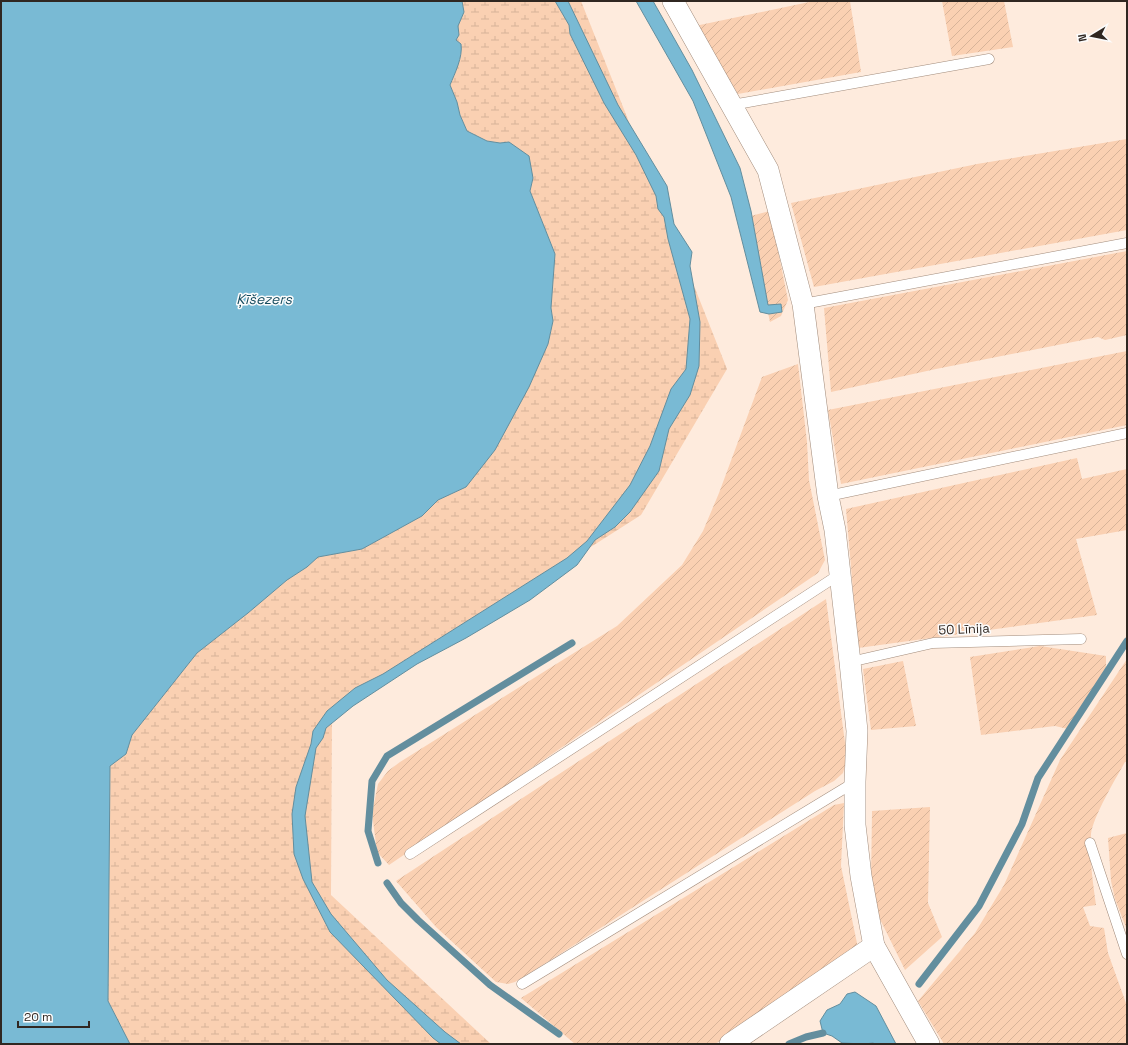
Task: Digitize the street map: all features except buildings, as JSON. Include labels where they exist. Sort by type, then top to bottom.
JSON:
[{"type":"street","points":[[673,1],[768,170],[803,304],[828,496],[835,530],[857,731],[855,825],[861,876],[874,946],[929,1044]]},
{"type":"street","points":[[730,1044],[874,946]]},
{"type":"lane","points":[[732,106],[989,59]]},
{"type":"lane","points":[[803,304],[1127,243]]},
{"type":"lane","points":[[828,496],[1127,433]]},
{"type":"lane","points":[[410,854],[840,574]]},
{"type":"lane","name":"50 Līnija","points":[[850,662],[933,643],[1081,639]]},
{"type":"lane","points":[[522,984],[855,782]]},
{"type":"lane","points":[[1090,843],[1127,954]]},
{"type":"green space","points":[[462,1],[581,1],[727,369],[641,515],[332,712],[331,895],[491,1044],[130,1044],[108,1001],[110,766],[126,754],[132,735],[197,653],[287,580],[307,567],[318,557],[362,549],[422,516],[438,500],[466,487],[548,344],[553,321],[551,308],[555,254],[530,191],[533,178],[509,142],[500,143],[487,141],[467,131],[450,85],[456,71],[456,40],[459,35],[458,26],[464,12]]},
{"type":"green space","points":[[814,1],[850,1],[861,72],[738,94],[695,26]]},
{"type":"green space","points":[[942,1],[1004,1],[1013,47],[952,56]]},
{"type":"green space","points":[[1127,139],[1127,230],[814,287],[791,203],[977,164]]},
{"type":"green space","points":[[770,211],[788,300],[781,316],[770,322],[747,217]]},
{"type":"green space","points":[[1127,251],[1127,335],[1105,340],[1098,337],[936,369],[831,392],[824,308]]},
{"type":"green space","points":[[1127,351],[1127,425],[841,484],[828,410]]},
{"type":"green space","points":[[798,364],[807,442],[809,480],[825,560],[818,573],[389,865],[377,852],[372,813],[378,784],[388,771],[617,626],[682,565],[703,531],[719,493],[762,377]]},
{"type":"green space","points":[[1077,458],[1082,479],[1127,469],[1127,530],[1076,539],[1097,615],[858,648],[846,509]]},
{"type":"green space","points":[[826,599],[847,758],[843,773],[834,781],[815,791],[549,961],[515,982],[508,984],[496,982],[436,927],[396,881]]},
{"type":"green space","points":[[1040,646],[1106,656],[1106,669],[1068,729],[1055,726],[981,735],[970,657]]},
{"type":"green space","points":[[1127,659],[1127,762],[1125,762],[1100,808],[1093,827],[1091,834],[1091,852],[1096,905],[1083,907],[1090,926],[1104,928],[1108,953],[1127,1006],[1127,1044],[944,1044],[918,1001],[975,933],[1004,885],[1060,760]]},
{"type":"green space","points":[[903,661],[916,726],[871,730],[863,669]]},
{"type":"green space","points":[[844,803],[841,866],[858,948],[715,1044],[575,1044],[521,998],[834,805]]},
{"type":"green space","points":[[930,807],[928,903],[942,937],[905,970],[873,905],[871,883],[872,811]]},
{"type":"green space","points":[[1127,833],[1127,930],[1115,899],[1111,881],[1108,838]]},
{"type":"water","name":"Ķīšezers","points":[[1,1],[462,1],[464,12],[458,26],[459,35],[456,40],[461,44],[461,54],[450,85],[457,102],[460,115],[467,131],[487,141],[500,143],[509,142],[529,156],[533,178],[530,191],[555,254],[551,308],[553,321],[548,344],[529,387],[495,450],[466,487],[438,500],[422,516],[362,549],[318,557],[307,567],[287,580],[197,653],[132,735],[126,754],[110,766],[108,1001],[130,1044],[1,1044]]},
{"type":"water","points":[[555,1],[568,1],[618,105],[667,186],[674,224],[692,252],[690,266],[700,322],[699,366],[690,395],[669,429],[659,471],[630,512],[615,527],[595,540],[577,565],[530,600],[466,638],[417,664],[353,706],[326,728],[323,738],[316,748],[305,816],[312,882],[331,914],[387,980],[445,1032],[461,1044],[441,1044],[433,1038],[330,932],[303,879],[294,854],[292,814],[296,787],[311,744],[313,731],[327,711],[355,688],[383,674],[567,558],[587,541],[630,485],[650,446],[671,389],[686,369],[690,319],[668,239],[664,217],[658,209],[656,196],[636,155],[604,103],[570,34],[569,25]]},
{"type":"water","points":[[636,1],[653,1],[692,70],[740,168],[751,211],[768,305],[781,304],[782,312],[769,314],[760,312],[731,197],[693,101]]},
{"type":"water","points":[[855,992],[876,1006],[896,1044],[842,1043],[832,1036],[823,1033],[820,1021],[827,1010],[840,1004],[847,994]]},
{"type":"waterway","points":[[919,984],[979,906],[1022,824],[1038,778],[1127,641]]},
{"type":"waterway","points":[[378,863],[368,831],[372,781],[387,756],[572,643]]},
{"type":"waterway","points":[[387,883],[401,903],[418,920],[490,985],[559,1034]]},
{"type":"waterway","points":[[789,1044],[806,1037],[823,1033]]}]
